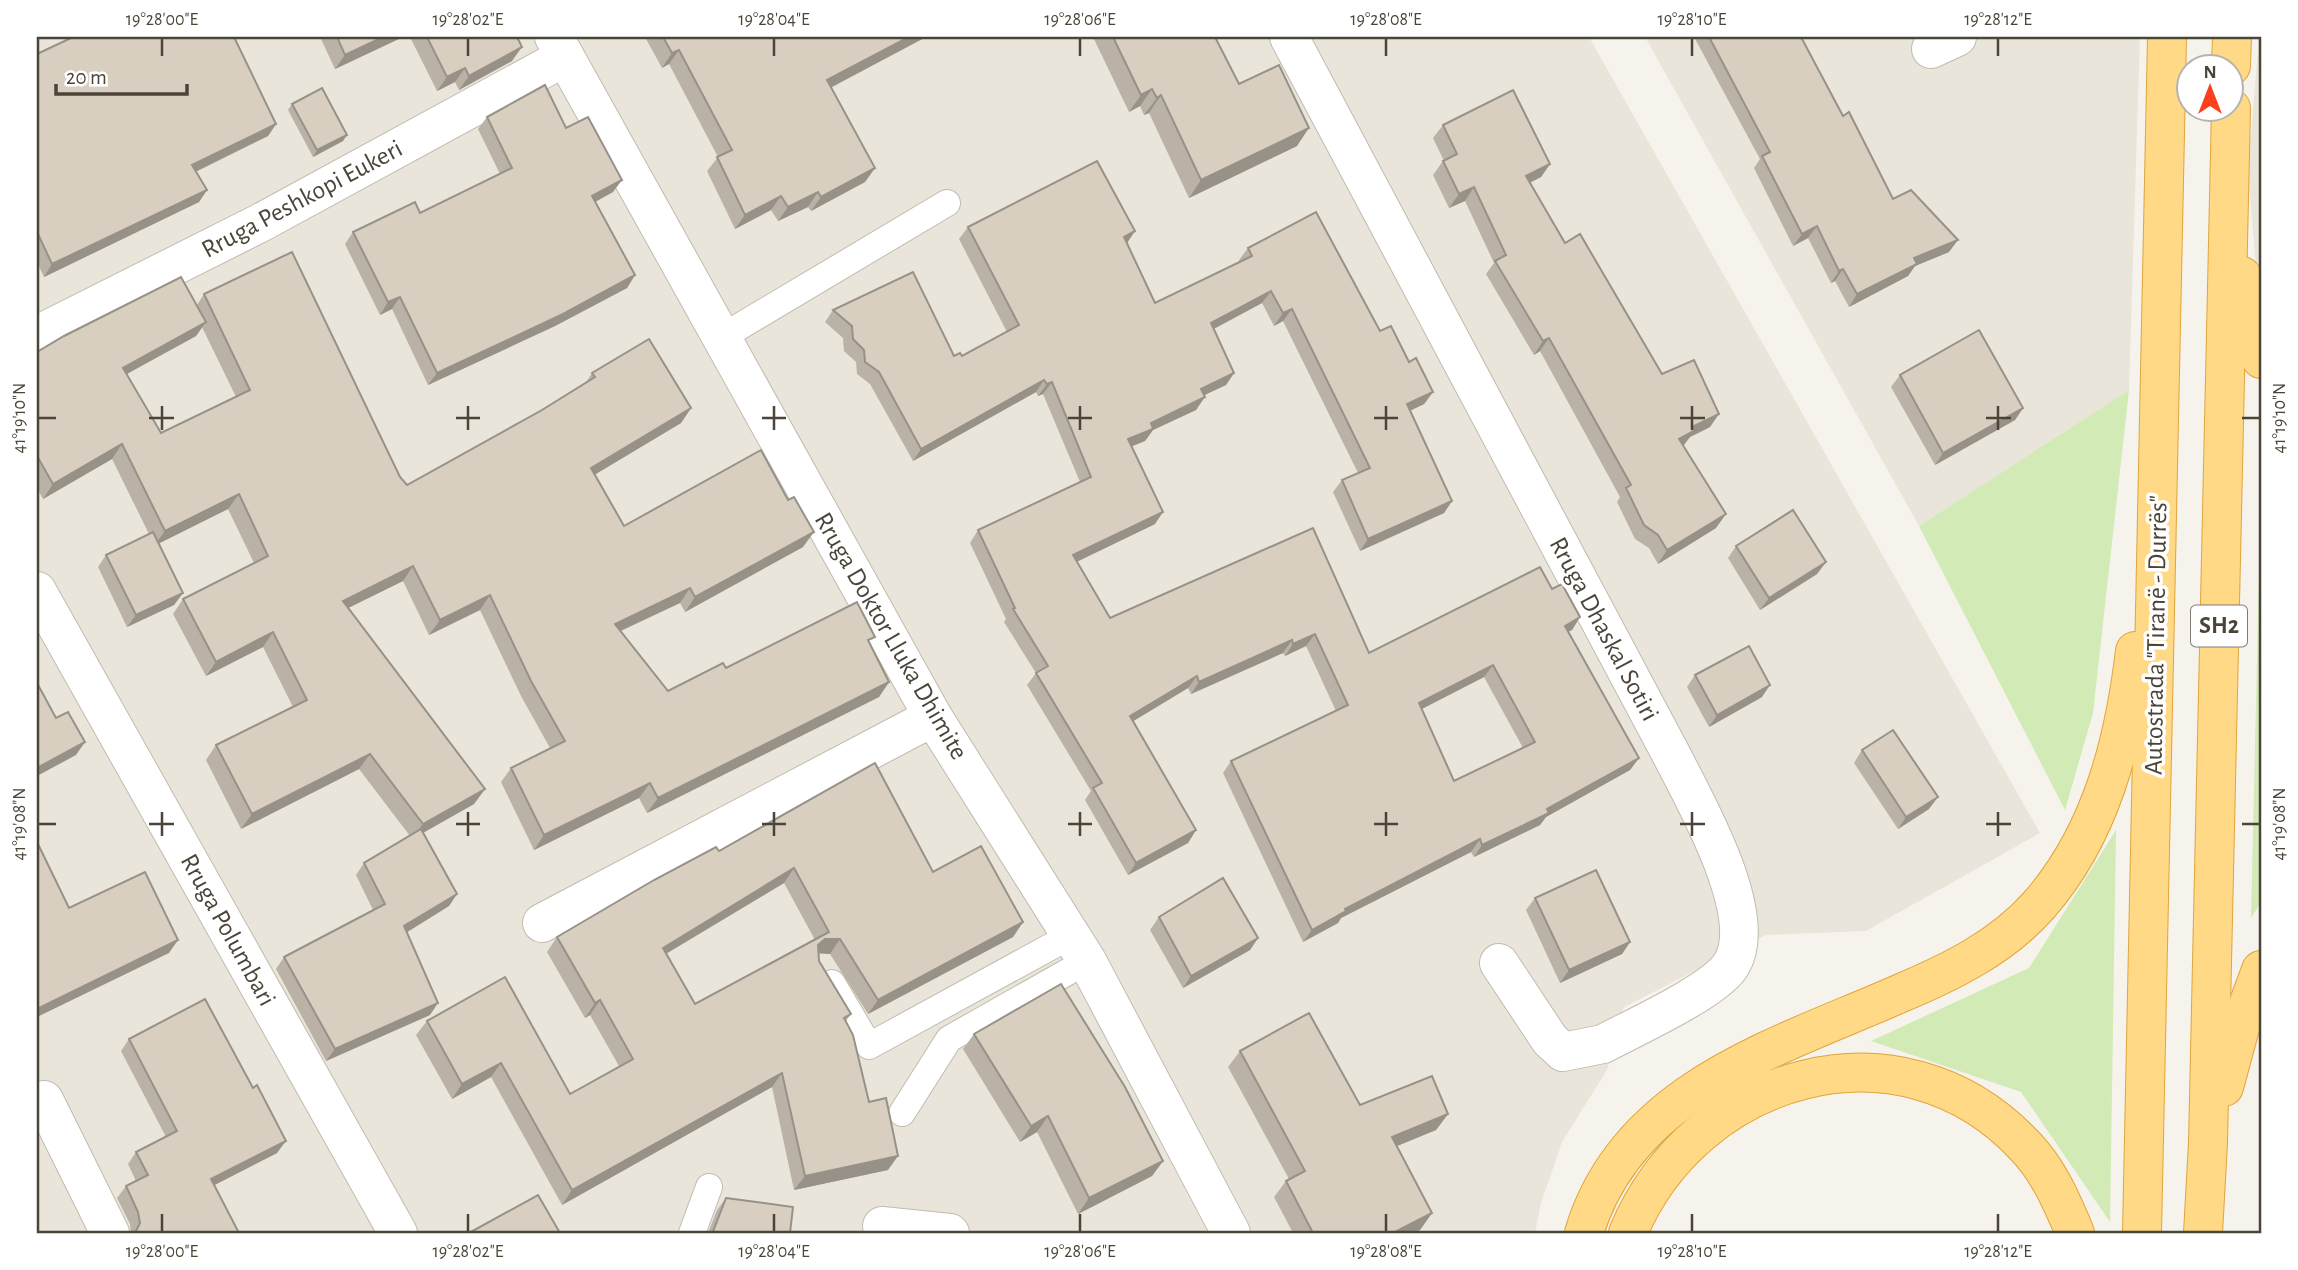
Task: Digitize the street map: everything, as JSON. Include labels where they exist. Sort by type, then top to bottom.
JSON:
[{"type":"highway","name":"Autostrada \"Tiranë - Durrës\"","points":[[2142,1233],[2167,37]]},
{"type":"highway","name":"SH2","points":[[2203,1233],[2208,1143],[2231,122]]},
{"type":"highway","points":[[2228,215],[2261,359]]},
{"type":"highway","points":[[1584,1233],[1615,1165],[1663,1111],[1692,1091],[1774,1046],[1944,975],[1980,953],[2010,933],[2039,905],[2084,840],[2115,759],[2131,684],[2137,635],[2143,448],[2162,339]]},
{"type":"highway","points":[[2208,1143],[2241,1024],[2261,970]]},
{"type":"highway","points":[[1628,1233],[1638,1209],[1668,1162],[1712,1123],[1754,1097],[1804,1078],[1857,1072],[1908,1077],[1948,1090],[1986,1111],[2025,1146],[2057,1189],[2075,1233]]},
{"type":"street","name":"Rruga Dhaskal Sotiri","points":[[1289,37],[1671,754],[1707,828],[1729,883],[1738,916],[1740,937],[1731,967],[1707,987],[1603,1044],[1586,1050],[1563,1052],[1550,1040],[1499,963]]},
{"type":"street","name":"Rruga Peshkopi Eukeri","points":[[37,335],[260,223],[559,47]]},
{"type":"street","name":"Rruga Doktor Lluka Dhimite","points":[[559,47],[933,717],[1079,948],[1231,1233]]},
{"type":"street","name":"Rruga Polumbari","points":[[37,591],[398,1233]]},
{"type":"street","points":[[542,923],[933,717]]},
{"type":"street","points":[[44,1100],[110,1233]]},
{"type":"street","points":[[881,1226],[950,1233]]},
{"type":"lane","points":[[722,337],[947,203]]},
{"type":"lane","points":[[822,967],[869,1046],[1079,948]]},
{"type":"lane","points":[[902,1113],[949,1039],[1079,948]]},
{"type":"lane","points":[[692,1233],[709,1187]]},
{"type":"shaded area","points":[[37,37],[1589,37],[2040,833],[1866,931],[1766,935],[1624,1007],[1607,1070],[1562,1142],[1541,1203],[1535,1233],[37,1233]]},
{"type":"shaded area","points":[[1645,37],[2140,37],[2129,390],[1919,526]]},
{"type":"shaded area","points":[[2259,37],[2261,292],[2257,280],[2248,171]]},
{"type":"green space","points":[[2129,390],[2093,713],[2065,810],[1919,526]]},
{"type":"green space","points":[[2261,490],[2261,902],[2251,918]]},
{"type":"green space","points":[[2116,830],[2110,1222],[2021,1092],[1871,1041],[2029,968]]},
{"type":"building","points":[[73,37],[234,37],[276,124],[192,165],[207,190],[52,264],[37,232],[37,54]]},
{"type":"building","points":[[337,37],[383,37],[345,55]]},
{"type":"building","points":[[427,37],[517,37],[522,47],[469,76],[465,68],[447,77]]},
{"type":"building","points":[[663,37],[909,37],[827,80],[875,168],[821,197],[818,192],[788,207],[781,196],[745,215],[717,157],[732,150],[679,50],[672,53]]},
{"type":"building","points":[[1113,37],[1215,37],[1239,84],[1279,65],[1309,128],[1201,180],[1161,95],[1157,98],[1152,89],[1141,95]]},
{"type":"building","points":[[1709,37],[1801,37],[1843,116],[1849,112],[1893,199],[1911,190],[1958,240],[1914,258],[1917,264],[1857,294],[1843,269],[1839,271],[1817,226],[1802,234],[1762,156],[1770,152]]},
{"type":"building","points":[[545,85],[566,128],[588,117],[622,180],[592,196],[635,275],[563,314],[437,373],[400,297],[388,302],[353,232],[415,202],[420,213],[512,168],[487,117]]},
{"type":"building","points":[[322,88],[347,135],[317,150],[292,104]]},
{"type":"building","points":[[1513,90],[1550,164],[1526,176],[1565,243],[1580,234],[1662,374],[1694,360],[1719,414],[1692,427],[1694,431],[1679,439],[1726,514],[1667,550],[1658,535],[1644,525],[1626,488],[1631,485],[1549,338],[1543,341],[1495,261],[1506,255],[1474,187],[1459,194],[1443,161],[1457,154],[1443,125]]},
{"type":"building","points":[[1097,161],[1135,231],[1124,237],[1155,303],[1252,256],[1248,248],[1316,212],[1380,331],[1391,326],[1409,362],[1416,358],[1433,392],[1407,404],[1452,501],[1368,539],[1342,480],[1370,468],[1292,309],[1283,313],[1271,291],[1211,323],[1234,373],[1201,389],[1205,397],[1151,423],[1153,429],[1128,439],[1163,512],[1073,555],[1110,618],[1313,528],[1369,653],[1540,567],[1552,589],[1562,584],[1580,617],[1565,626],[1639,758],[1547,809],[1549,813],[1482,845],[1480,839],[1345,909],[1346,911],[1312,930],[1231,761],[1348,705],[1315,634],[1293,644],[1292,640],[1199,682],[1197,676],[1130,716],[1196,830],[1136,863],[1093,788],[1102,783],[1036,673],[1048,666],[1013,609],[1015,608],[978,530],[1091,477],[1052,382],[1047,384],[1044,380],[921,449],[879,372],[865,362],[864,350],[853,339],[852,326],[833,310],[913,272],[954,356],[960,353],[962,356],[1019,325],[968,227]],"holes":[[[1493,665],[1535,742],[1454,781],[1419,703]]]},
{"type":"building","points":[[292,252],[400,477],[407,485],[542,410],[595,377],[592,373],[649,339],[691,408],[591,468],[624,526],[761,450],[788,500],[794,497],[814,532],[695,597],[690,588],[615,624],[668,691],[723,663],[726,668],[857,602],[875,637],[868,640],[889,682],[658,798],[650,783],[544,835],[511,768],[565,741],[531,681],[490,595],[440,620],[413,566],[343,601],[485,789],[423,824],[370,754],[252,814],[216,745],[307,700],[273,632],[216,662],[183,599],[268,556],[239,494],[165,531],[122,444],[53,484],[37,456],[37,352],[181,277],[206,322],[123,368],[161,433],[250,390],[204,294]]},
{"type":"building","points":[[1979,330],[2023,408],[1943,453],[1900,375]]},
{"type":"building","points":[[1793,510],[1826,562],[1769,598],[1736,546]]},
{"type":"building","points":[[153,532],[183,593],[136,615],[106,555]]},
{"type":"building","points":[[1749,646],[1770,685],[1717,715],[1695,675]]},
{"type":"building","points":[[37,683],[56,718],[68,712],[85,742],[37,768]]},
{"type":"building","points":[[1893,730],[1938,797],[1906,817],[1862,750]]},
{"type":"building","points":[[875,763],[933,872],[981,846],[1023,922],[878,1000],[840,939],[825,939],[818,945],[819,961],[851,1014],[844,1018],[853,1035],[869,1102],[886,1098],[898,1156],[805,1176],[782,1073],[572,1190],[501,1063],[462,1084],[427,1021],[505,977],[570,1094],[633,1059],[600,1000],[595,1003],[557,937],[716,847],[719,851]],"holes":[[[794,868],[829,932],[695,1004],[663,948]]]},
{"type":"building","points":[[421,829],[457,894],[404,926],[438,1003],[335,1049],[284,957],[385,904],[364,863]]},
{"type":"building","points":[[37,842],[69,908],[145,872],[178,940],[37,1009]]},
{"type":"building","points":[[1596,870],[1630,942],[1569,970],[1535,898]]},
{"type":"building","points":[[1223,878],[1258,938],[1191,976],[1159,917]]},
{"type":"building","points":[[1061,984],[1125,1087],[1163,1161],[1089,1198],[1048,1116],[1031,1126],[974,1034]]},
{"type":"building","points":[[205,999],[253,1088],[257,1085],[286,1141],[211,1179],[239,1233],[135,1233],[140,1223],[138,1212],[126,1186],[148,1175],[136,1152],[177,1131],[129,1039]]},
{"type":"building","points":[[1309,1013],[1360,1105],[1432,1076],[1448,1114],[1392,1137],[1432,1213],[1393,1233],[1313,1233],[1286,1181],[1305,1171],[1240,1051]]},
{"type":"building","points":[[538,1195],[560,1233],[469,1233]]},
{"type":"building","points":[[726,1198],[793,1207],[790,1233],[713,1233]]}]
